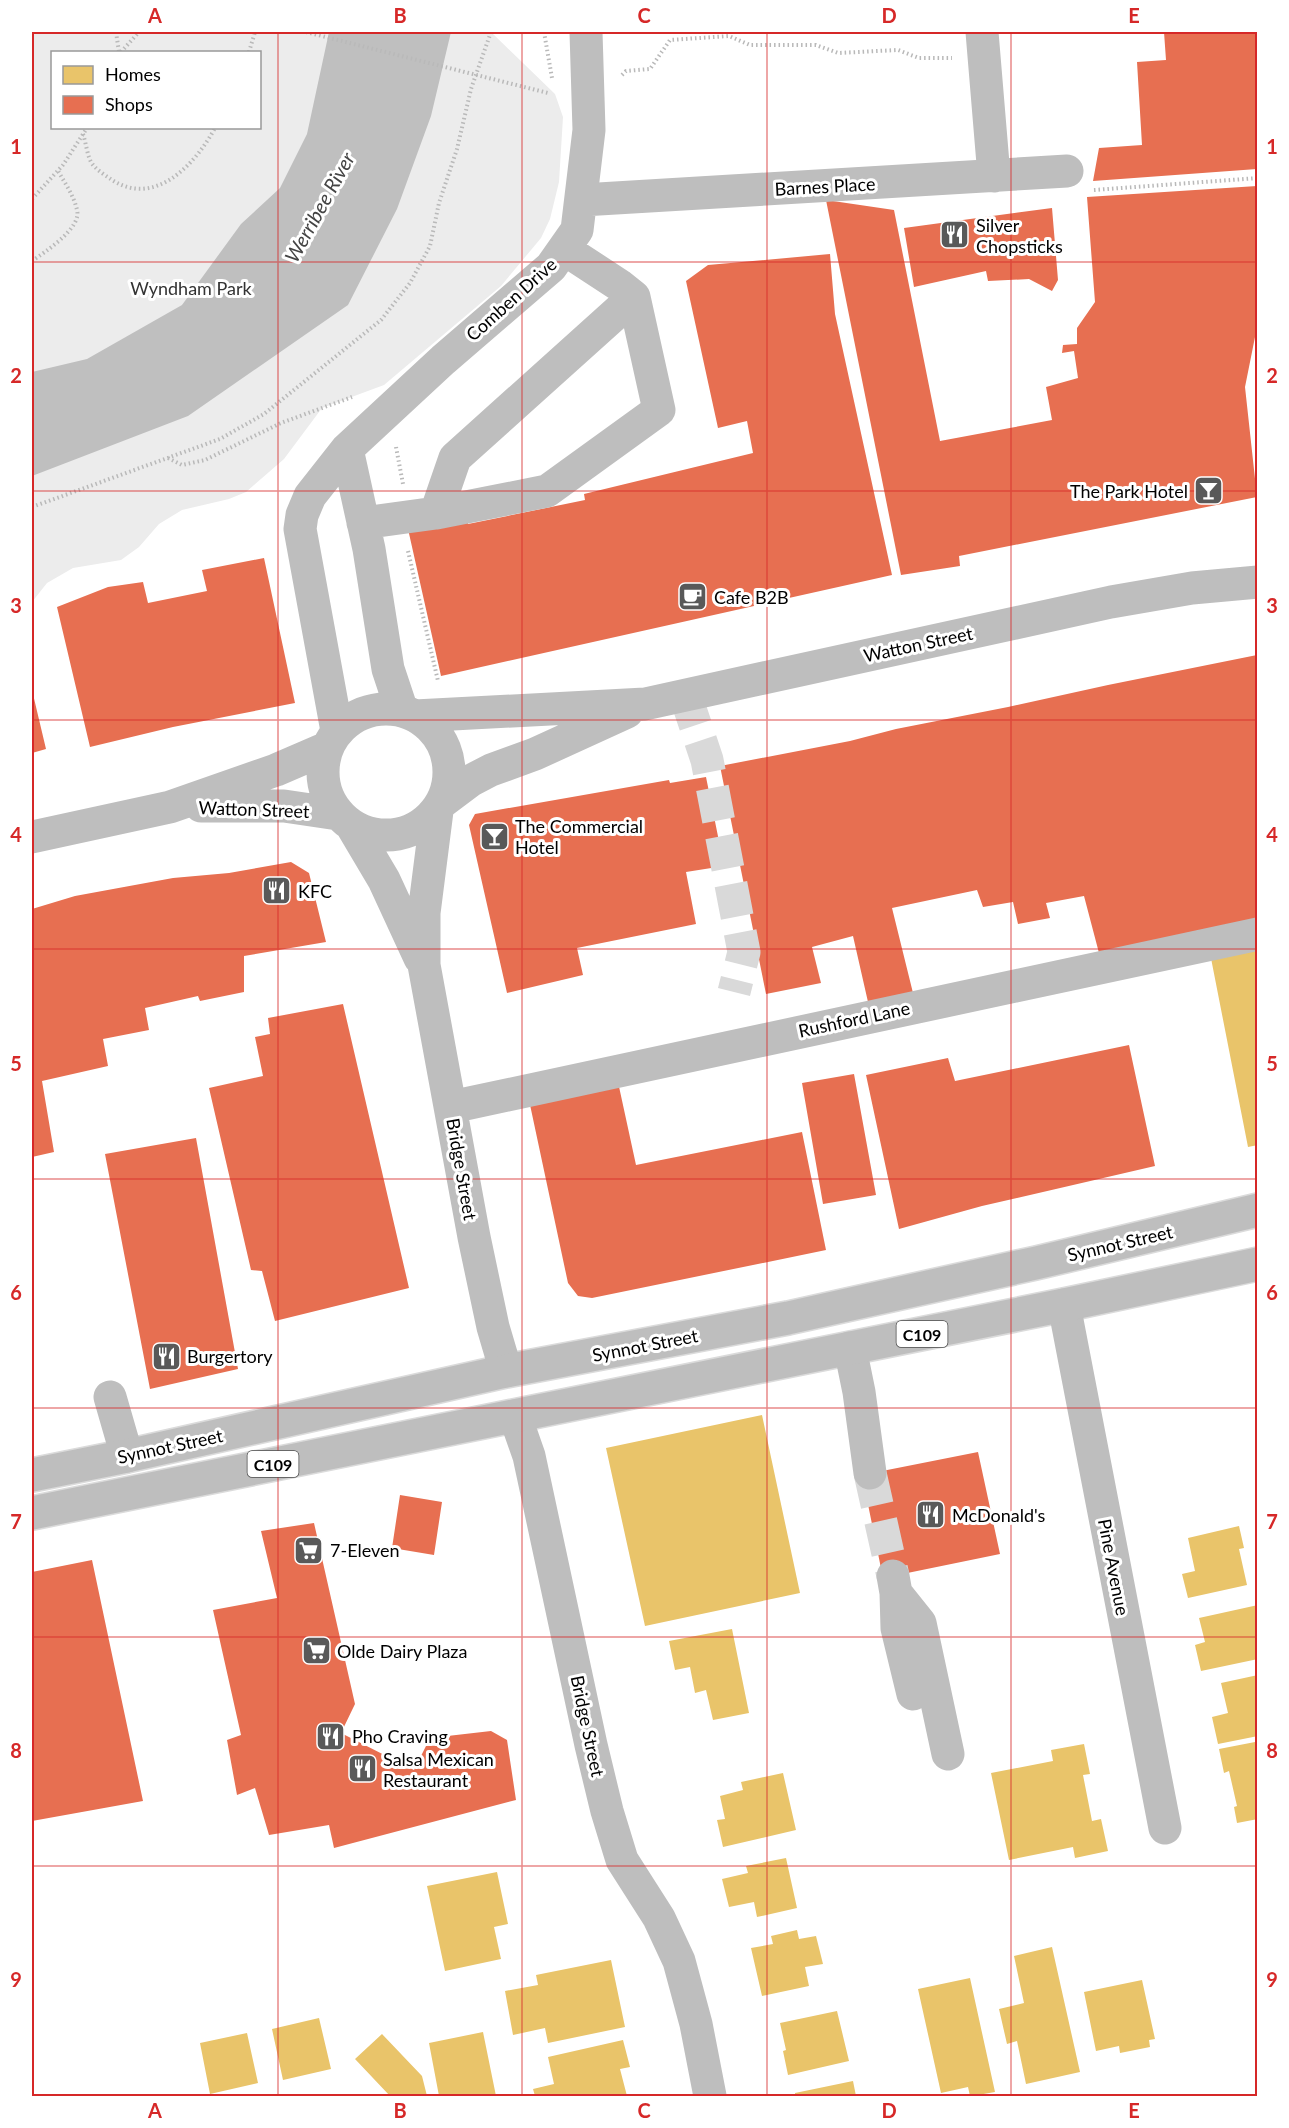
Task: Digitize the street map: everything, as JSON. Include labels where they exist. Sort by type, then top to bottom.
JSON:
[{"type":"main road","name":"Comben Drive","points":[[332,740],[300,529],[302,515],[310,496],[347,449],[442,360],[551,267],[578,230],[589,130],[586,32]]},
{"type":"main road","points":[[984,45],[994,176]]},
{"type":"main road","name":"Barnes Place","points":[[582,200],[1067,171]]},
{"type":"main road","points":[[363,523],[436,513],[547,491],[658,410],[634,297],[564,249]]},
{"type":"main road","points":[[436,513],[455,458],[634,297]]},
{"type":"main road","points":[[347,449],[363,523],[388,669],[408,713]]},
{"type":"main road","name":"Watton Street","points":[[1192,588],[1257,559]]},
{"type":"main road","name":"Watton Street","points":[[408,713],[645,704],[1093,606],[1192,588],[1257,582]]},
{"type":"main road","name":"Watton Street","points":[[440,806],[470,782],[491,770],[535,754],[645,704]]},
{"type":"main road","points":[[384,709],[408,713],[431,727],[443,744],[449,763],[448,783],[440,806],[424,824],[407,832],[388,836],[369,833],[345,820],[328,799],[323,782],[323,765],[332,740],[351,719],[367,712],[384,709]]},
{"type":"main road","name":"Watton Street","points":[[32,837],[170,807],[276,770],[332,740]]},
{"type":"main road","name":"Watton Street","points":[[170,807],[254,805],[284,807],[345,820]]},
{"type":"main road","name":"Bridge Street","points":[[440,806],[424,913],[424,965],[474,1238],[515,1416],[529,1456],[591,1745],[610,1821],[622,1860],[659,1918],[680,1961],[696,2024],[710,2097]]},
{"type":"main road","name":"Bridge Street","points":[[345,820],[384,880],[424,965]]},
{"type":"main road","name":"Rushford Lane","points":[[451,1107],[1257,934]]},
{"type":"main road","name":"Synnot Street","points":[[32,1475],[127,1456],[506,1371],[788,1318],[1036,1263],[1257,1210]]},
{"type":"main road","name":"Pine Avenue","points":[[1036,1263],[1052,1282],[1064,1305],[1165,1828]]},
{"type":"main road","name":"Synnot Street","points":[[32,1513],[1257,1264]]},
{"type":"main road","points":[[850,1348],[859,1392],[870,1473]]},
{"type":"main road","points":[[110,1397],[127,1456],[134,1492]]},
{"type":"main road","points":[[894,1584],[920,1623],[948,1754]]},
{"type":"path","points":[[116,32],[120,51]]},
{"type":"path","points":[[121,51],[139,32]]},
{"type":"path","points":[[249,51],[255,32]]},
{"type":"path","points":[[306,32],[555,94]]},
{"type":"path","points":[[32,507],[220,439],[264,414],[381,320],[410,283],[430,246],[439,203],[457,148],[471,89],[491,32]]},
{"type":"path","points":[[543,32],[553,84]]},
{"type":"path","points":[[619,78],[626,71],[651,69],[670,40],[729,36],[750,45],[816,45],[838,53],[898,50],[919,58],[984,45]]},
{"type":"path","points":[[32,199],[58,171],[86,129]]},
{"type":"path","points":[[83,134],[91,161],[102,174],[122,186],[143,190],[168,182],[184,169],[204,149],[214,129]]},
{"type":"path","points":[[32,261],[52,247],[73,226],[78,216],[70,191],[58,171]]},
{"type":"path","points":[[1067,171],[1089,190],[1257,178]]},
{"type":"path","points":[[168,458],[182,465],[205,460],[281,423],[353,397]]},
{"type":"path","points":[[395,441],[404,489],[404,532],[440,691]]},
{"type":"green space","name":"Wyndham Park","points":[[32,32],[491,32],[555,94],[563,117],[559,182],[550,219],[541,238],[501,286],[384,385],[322,408],[284,459],[246,492],[229,499],[182,510],[159,524],[139,547],[121,560],[73,568],[47,583],[32,602]]},
{"type":"water","name":"Werribee River","points":[[329,32],[451,32],[431,116],[397,209],[348,305],[188,416],[32,476],[32,372],[87,359],[182,305],[241,224],[280,188],[307,134]]},
{"type":"building: Homes","points":[[1258,939],[1258,1145],[1248,1147],[1209,948]]},
{"type":"building: Homes","points":[[762,1415],[800,1593],[645,1626],[606,1448]]},
{"type":"building: Homes","points":[[1239,1526],[1244,1548],[1239,1549],[1247,1585],[1188,1598],[1182,1574],[1195,1571],[1188,1538]]},
{"type":"building: Homes","points":[[1258,1605],[1258,1659],[1201,1671],[1195,1645],[1205,1642],[1199,1618]]},
{"type":"building: Homes","points":[[732,1629],[749,1713],[713,1720],[706,1690],[695,1693],[690,1667],[675,1670],[669,1641]]},
{"type":"building: Homes","points":[[1258,1675],[1258,1736],[1218,1744],[1212,1717],[1228,1713],[1221,1683]]},
{"type":"building: Homes","points":[[1255,1742],[1258,1752],[1258,1819],[1237,1823],[1234,1807],[1237,1806],[1229,1771],[1224,1773],[1219,1749]]},
{"type":"building: Homes","points":[[1084,1744],[1090,1774],[1083,1775],[1092,1821],[1101,1819],[1108,1851],[1075,1858],[1073,1847],[1009,1860],[991,1773],[1053,1761],[1051,1750]]},
{"type":"building: Homes","points":[[783,1773],[796,1830],[723,1847],[717,1820],[725,1819],[720,1796],[743,1790],[741,1782]]},
{"type":"building: Homes","points":[[786,1858],[797,1908],[757,1917],[754,1902],[729,1907],[722,1879],[748,1873],[746,1866]]},
{"type":"building: Homes","points":[[497,1872],[508,1924],[494,1927],[501,1959],[445,1971],[427,1886]]},
{"type":"building: Homes","points":[[797,1930],[799,1939],[816,1936],[823,1964],[805,1967],[809,1986],[762,1996],[751,1948],[773,1944],[771,1936]]},
{"type":"building: Homes","points":[[1052,1947],[1080,2072],[1026,2084],[1017,2041],[1007,2044],[999,2009],[1024,2003],[1014,1956]]},
{"type":"building: Homes","points":[[611,1960],[625,2027],[548,2043],[545,2028],[513,2035],[505,1991],[538,1985],[536,1975]]},
{"type":"building: Homes","points":[[970,1978],[995,2092],[970,2096],[968,2087],[941,2093],[918,1989]]},
{"type":"building: Homes","points":[[1142,1980],[1155,2039],[1149,2040],[1150,2047],[1120,2053],[1119,2046],[1096,2051],[1084,1992]]},
{"type":"building: Homes","points":[[837,2011],[849,2061],[788,2075],[783,2051],[786,2050],[780,2023]]},
{"type":"building: Homes","points":[[319,2018],[331,2069],[283,2080],[272,2029]]},
{"type":"building: Homes","points":[[483,2032],[496,2096],[439,2096],[429,2043]]},
{"type":"building: Homes","points":[[247,2033],[258,2083],[210,2094],[200,2043]]},
{"type":"building: Homes","points":[[382,2034],[422,2076],[427,2096],[390,2096],[355,2059]]},
{"type":"building: Homes","points":[[623,2040],[630,2067],[620,2069],[627,2096],[535,2096],[533,2089],[554,2084],[548,2057]]},
{"type":"building: Homes","points":[[853,2081],[856,2096],[795,2096],[795,2093]]},
{"type":"building: Shops","points":[[1164,32],[1257,32],[1257,169],[1093,181],[1099,148],[1142,145],[1137,62],[1166,60]]},
{"type":"building: Shops","points":[[1257,186],[1257,327],[1245,387],[1257,497],[959,556],[960,566],[901,575],[826,200],[894,210],[940,441],[1052,420],[1046,387],[1078,378],[1074,351],[1062,353],[1063,345],[1077,344],[1077,328],[1095,302],[1087,197]]},
{"type":"building: Shops","points":[[1052,208],[1058,280],[1052,291],[1029,279],[988,281],[986,271],[914,287],[904,228]]},
{"type":"building: Shops","points":[[830,254],[835,314],[892,575],[441,676],[408,529],[466,517],[468,524],[585,500],[584,494],[753,453],[747,421],[718,428],[686,281],[708,265]]},
{"type":"building: Shops","points":[[264,558],[295,703],[173,727],[90,747],[57,607],[108,587],[143,582],[148,603],[207,591],[202,570]]},
{"type":"building: Shops","points":[[1257,655],[1257,919],[1099,953],[1084,896],[1046,903],[1050,918],[1018,924],[1013,902],[983,907],[977,890],[892,908],[913,993],[868,1002],[853,936],[812,947],[821,983],[766,994],[720,766],[850,741],[896,729]]},
{"type":"building: Shops","points":[[32,690],[46,749],[32,753]]},
{"type":"building: Shops","points":[[706,777],[724,866],[686,872],[696,924],[577,948],[583,975],[507,993],[469,825],[475,814],[669,780],[670,783]]},
{"type":"building: Shops","points":[[291,862],[309,873],[326,942],[244,956],[244,992],[200,1001],[198,996],[145,1008],[149,1030],[103,1039],[108,1066],[42,1081],[54,1152],[32,1157],[32,909],[75,896],[173,878],[229,873]]},
{"type":"building: Shops","points":[[343,1004],[409,1288],[275,1321],[262,1271],[251,1270],[209,1088],[263,1076],[255,1037],[270,1034],[268,1018]]},
{"type":"building: Shops","points":[[1129,1045],[1155,1166],[982,1206],[899,1229],[866,1075],[948,1058],[955,1081]]},
{"type":"building: Shops","points":[[854,1074],[876,1195],[823,1204],[802,1083]]},
{"type":"building: Shops","points":[[618,1082],[636,1165],[802,1132],[826,1250],[592,1298],[578,1296],[568,1283],[529,1100]]},
{"type":"building: Shops","points":[[196,1138],[238,1369],[150,1389],[105,1154]]},
{"type":"building: Shops","name":"McDonald's","points":[[978,1452],[1000,1554],[883,1578],[862,1475]]},
{"type":"building: Shops","points":[[400,1495],[442,1502],[434,1555],[392,1548]]},
{"type":"building: Shops","name":"Olde Dairy Plaza","points":[[314,1523],[355,1704],[341,1733],[414,1770],[430,1738],[491,1731],[507,1740],[516,1800],[334,1848],[329,1825],[269,1835],[255,1788],[237,1795],[227,1740],[241,1735],[213,1610],[277,1598],[261,1531]]},
{"type":"building: Shops","points":[[92,1560],[143,1801],[32,1821],[32,1572]]},
{"type":"tunnel","points":[[685,694],[707,760],[744,952],[734,992]]},
{"type":"tunnel","points":[[870,1473],[893,1576]]},
{"type":"place","name":"Silver Chopsticks","points":[[955,235]]},
{"type":"place","name":"The Park Hotel","points":[[1209,491]]},
{"type":"place","name":"Cafe B2B","points":[[693,597]]},
{"type":"place","name":"The Commercial Hotel","points":[[494,836]]},
{"type":"place","name":"KFC","points":[[277,891]]},
{"type":"place","name":"Burgertory","points":[[166,1356]]},
{"type":"place","name":"McDonald's","points":[[931,1515]]},
{"type":"place","name":"7-Eleven","points":[[309,1550]]},
{"type":"place","name":"Olde Dairy Plaza","points":[[316,1651]]},
{"type":"place","name":"Pho Craving","points":[[331,1736]]},
{"type":"place","name":"Salsa Mexican Restaurant","points":[[362,1769]]}]
